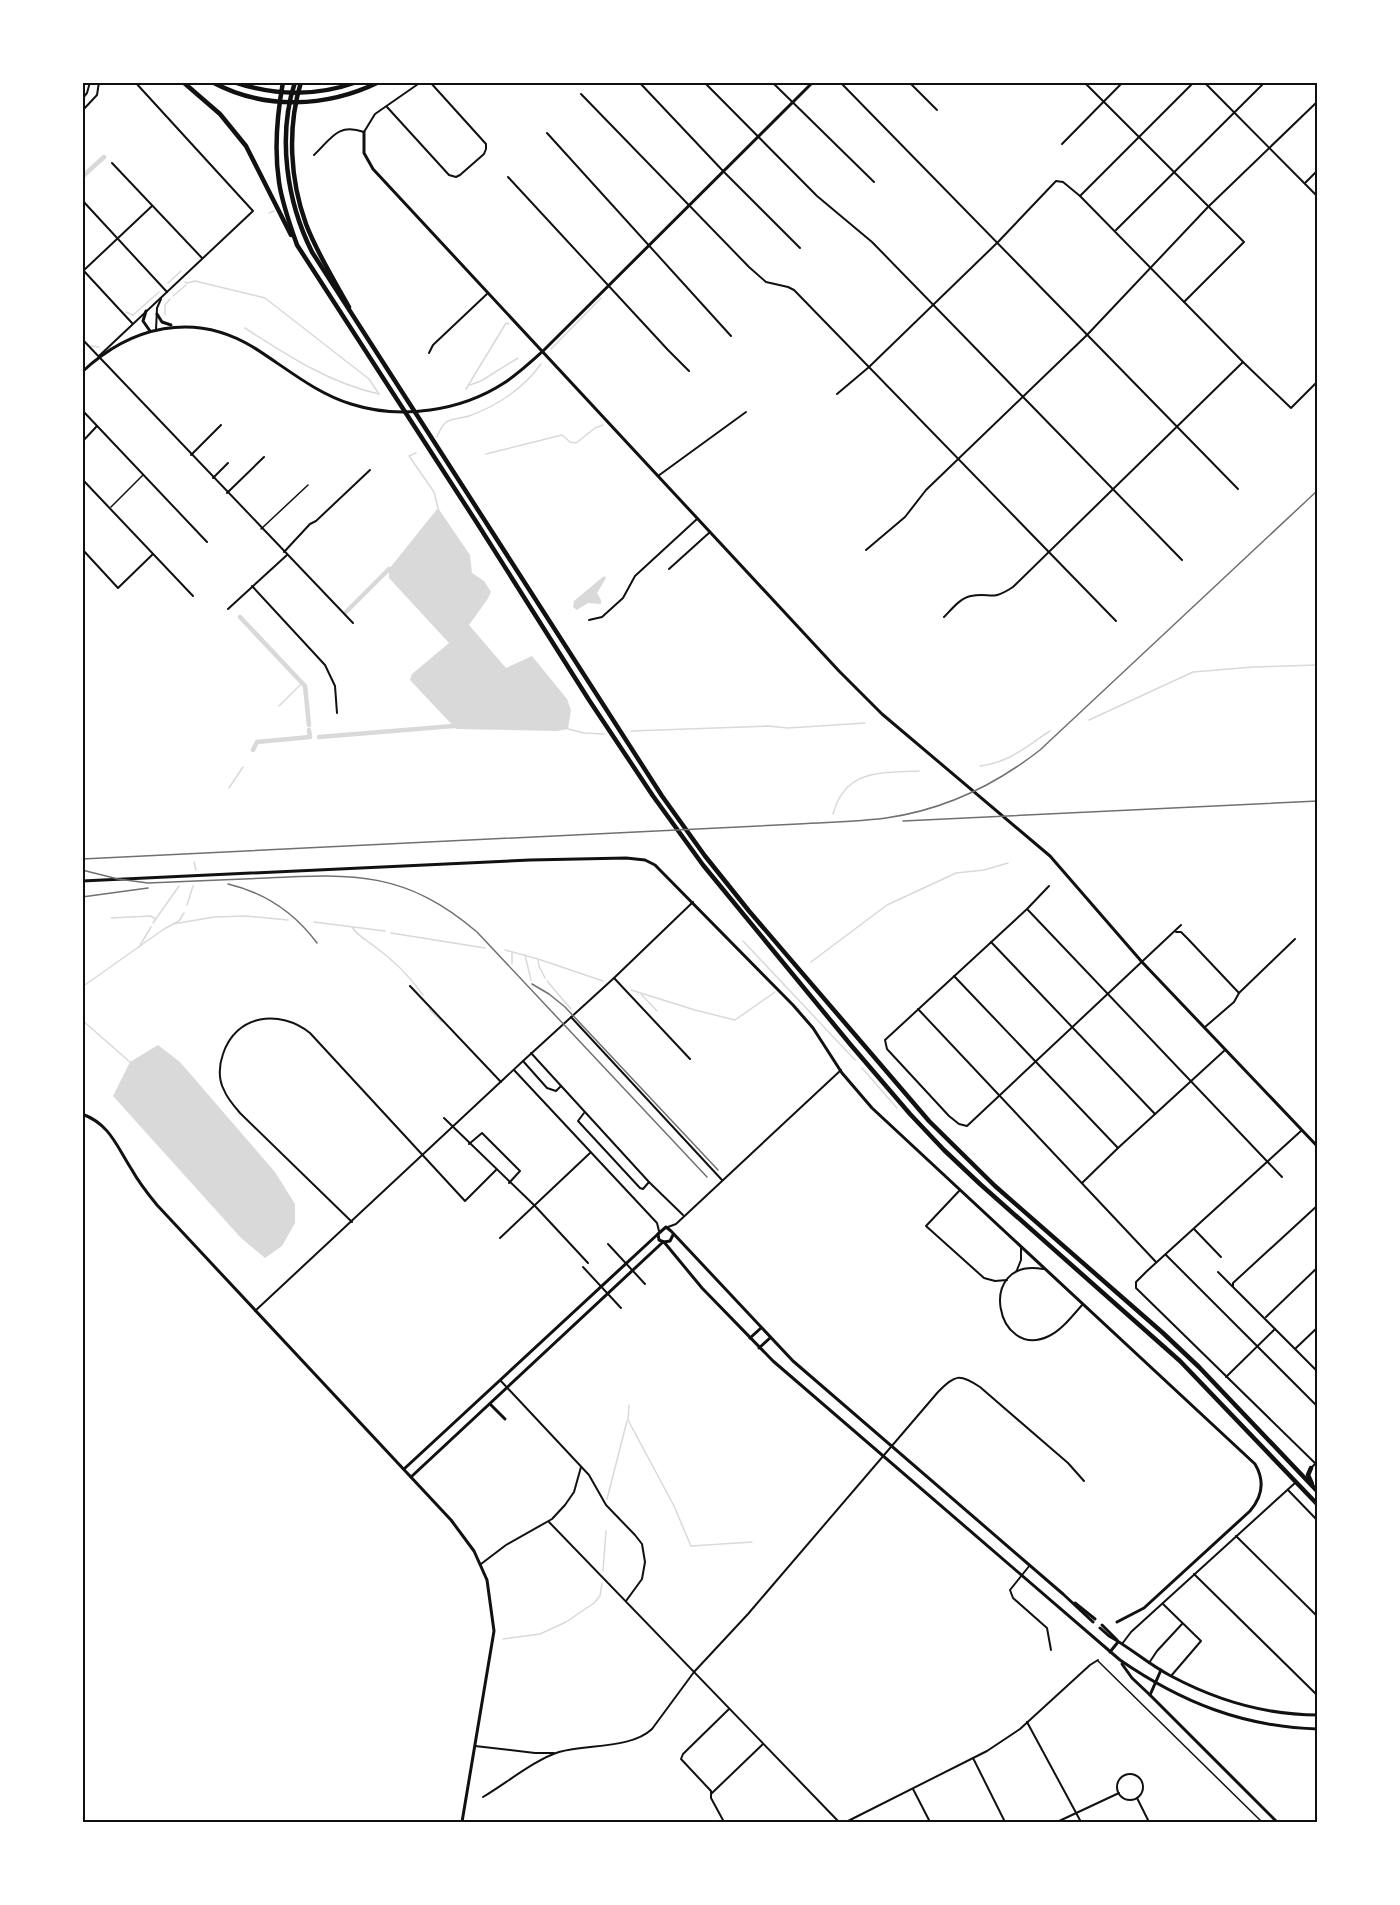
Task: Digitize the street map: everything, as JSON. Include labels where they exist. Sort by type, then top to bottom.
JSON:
[{"type":"highway","points":[[183,82],[220,114],[246,146],[297,246],[589,700],[694,855],[910,1114],[980,1184],[1180,1361],[1317,1505]]},
{"type":"highway","points":[[212,82],[247,96],[282,102],[320,101],[349,94],[379,82]]},
{"type":"highway","points":[[234,82],[249,87],[291,93],[322,92],[357,82]]},
{"type":"highway","points":[[283,82],[276,136],[276,159],[284,207],[297,246]]},
{"type":"highway","points":[[295,82],[288,115],[286,145],[289,177],[296,210],[312,252],[662,796],[705,856],[868,1052],[944,1137],[994,1186],[1199,1367],[1316,1490]]},
{"type":"highway","points":[[301,82],[294,113],[292,141],[298,195],[307,226],[318,250],[363,333]]},
{"type":"highway","points":[[1294,1468],[1303,1471],[1315,1465]]},
{"type":"highway","points":[[1315,1465],[1308,1477],[1316,1490]]},
{"type":"street","points":[[82,99],[90,82]]},
{"type":"street","points":[[82,372],[254,211],[135,82]]},
{"type":"street","points":[[421,82],[372,117],[364,132],[363,150],[370,164],[696,519],[847,679],[882,714],[1024,833],[1065,872],[1142,962],[1317,1147]]},
{"type":"street","points":[[387,107],[449,175],[458,177],[484,154],[486,144],[430,82]]},
{"type":"street","points":[[639,82],[800,248]]},
{"type":"street","points":[[704,82],[817,196],[860,230],[1182,560]]},
{"type":"street","points":[[772,82],[874,182]]},
{"type":"street","points":[[99,356],[120,343],[150,331],[175,327],[196,328],[232,337],[252,346],[310,385],[334,398],[360,407],[410,412],[463,403],[487,393],[513,377],[543,351],[813,82]]},
{"type":"street","points":[[840,82],[1238,489]]},
{"type":"street","points":[[909,82],[937,110]]},
{"type":"street","points":[[1084,82],[1244,242],[1184,302]]},
{"type":"street","points":[[1062,144],[1123,82]]},
{"type":"street","points":[[1080,196],[1194,82]]},
{"type":"street","points":[[1204,82],[1317,197]]},
{"type":"street","points":[[1115,231],[1265,82]]},
{"type":"street","points":[[82,111],[97,95],[98,83]]},
{"type":"street","points":[[581,94],[748,267],[766,282],[794,290],[1116,621]]},
{"type":"street","points":[[866,550],[905,517],[926,490],[1087,334],[1208,207],[1317,101]]},
{"type":"street","points":[[314,155],[342,129],[351,128],[364,132]]},
{"type":"street","points":[[547,133],[731,336]]},
{"type":"street","points":[[112,163],[202,258]]},
{"type":"street","points":[[1304,184],[1317,170]]},
{"type":"street","points":[[508,177],[610,285],[664,347],[689,371]]},
{"type":"street","points":[[837,394],[869,367],[998,242],[1056,181],[1064,182],[1080,196],[1291,408],[1317,381]]},
{"type":"street","points":[[82,200],[167,292]]},
{"type":"street","points":[[132,323],[83,271],[153,205]]},
{"type":"street","points":[[429,354],[433,345],[489,293]]},
{"type":"street","points":[[156,330],[157,306],[162,296]]},
{"type":"street","points":[[146,310],[143,321],[150,331]]},
{"type":"street","points":[[157,314],[162,322],[175,327]]},
{"type":"street","points":[[82,339],[352,623]]},
{"type":"street","points":[[944,617],[965,598],[998,597],[1013,587],[1243,362]]},
{"type":"street","points":[[82,410],[207,542]]},
{"type":"street","points":[[658,476],[746,412]]},
{"type":"street","points":[[191,455],[221,425]]},
{"type":"street","points":[[82,442],[97,426]]},
{"type":"street","points":[[227,493],[264,457]]},
{"type":"street","points":[[213,478],[228,463]]},
{"type":"street","points":[[228,609],[285,553],[310,524],[370,470]]},
{"type":"street","points":[[82,479],[193,596]]},
{"type":"street","points":[[589,620],[602,618],[623,598],[635,576],[696,519]]},
{"type":"street","points":[[669,569],[710,532]]},
{"type":"street","points":[[82,549],[118,588],[153,554]]},
{"type":"street","points":[[252,586],[325,665],[335,686],[337,713]]},
{"type":"street","points":[[82,881],[450,863],[626,858],[645,860],[655,865],[803,1016],[841,1070],[872,1108],[1250,1458],[1259,1471],[1262,1483],[1261,1494],[1250,1511],[1144,1608],[1117,1622]]},
{"type":"street","points":[[1049,886],[885,1040],[887,1049],[959,1124],[967,1126],[1181,925]]},
{"type":"street","points":[[255,1311],[693,902]]},
{"type":"street","points":[[1027,909],[1282,1177]]},
{"type":"street","points":[[1176,932],[1181,932],[1239,993]]},
{"type":"street","points":[[1205,1027],[1295,939]]},
{"type":"street","points":[[991,942],[1155,1114]]},
{"type":"street","points":[[954,976],[1118,1148]]},
{"type":"street","points":[[614,978],[690,1059]]},
{"type":"street","points":[[410,986],[501,1082]]},
{"type":"street","points":[[918,1009],[1157,1263]]},
{"type":"street","points":[[571,1017],[722,1180]]},
{"type":"street","points":[[352,1222],[240,1113],[224,1092],[220,1076],[221,1059],[226,1045],[235,1034],[251,1022],[265,1018],[283,1018],[301,1026],[313,1035],[465,1201],[496,1170]]},
{"type":"street","points":[[1082,1183],[1225,1050]]},
{"type":"street","points":[[531,1053],[649,1182],[684,1216]]},
{"type":"street","points":[[523,1061],[547,1088],[556,1091],[561,1086]]},
{"type":"street","points":[[514,1070],[590,1153],[657,1223],[666,1227],[673,1234],[770,1338],[829,1393],[1094,1621]]},
{"type":"street","points":[[404,1469],[658,1233],[676,1224],[841,1070]]},
{"type":"street","points":[[585,1112],[578,1120],[640,1188],[643,1189],[649,1182]]},
{"type":"street","points":[[82,1114],[94,1118],[105,1126],[147,1193],[404,1469],[465,1537],[481,1564],[490,1596],[494,1631],[462,1822]]},
{"type":"street","points":[[444,1118],[535,1206],[588,1263]]},
{"type":"street","points":[[1302,1130],[1136,1282],[1136,1288],[1315,1465]]},
{"type":"street","points":[[470,1144],[482,1133],[520,1171],[509,1183]]},
{"type":"street","points":[[500,1238],[590,1153]]},
{"type":"street","points":[[960,1190],[926,1226],[984,1278],[995,1281],[1007,1280]]},
{"type":"street","points":[[1233,1286],[1233,1283],[1317,1205]]},
{"type":"street","points":[[657,1223],[659,1240],[759,1348],[1120,1660],[1154,1682],[1203,1706],[1235,1717],[1286,1728],[1317,1729]]},
{"type":"street","points":[[411,1477],[633,1269],[663,1242],[670,1240],[676,1224]]},
{"type":"street","points":[[1194,1229],[1221,1257]]},
{"type":"street","points":[[608,1244],[645,1284]]},
{"type":"street","points":[[1020,1245],[1021,1260],[1017,1270],[1007,1280],[999,1303],[1002,1318],[1007,1326],[1024,1338],[1047,1337],[1062,1326],[1083,1304]]},
{"type":"street","points":[[656,1248],[671,1252]]},
{"type":"street","points":[[1166,1255],[1317,1407]]},
{"type":"street","points":[[583,1267],[621,1308]]},
{"type":"street","points":[[1266,1317],[1317,1267]]},
{"type":"street","points":[[1017,1270],[1046,1269]]},
{"type":"street","points":[[1218,1272],[1266,1317],[1317,1372]]},
{"type":"street","points":[[572,1314],[578,1320]]},
{"type":"street","points":[[1295,1349],[1317,1327]]},
{"type":"street","points":[[750,1338],[760,1328]]},
{"type":"street","points":[[1226,1377],[1275,1329]]},
{"type":"street","points":[[759,1348],[770,1338]]},
{"type":"street","points":[[475,1746],[535,1753],[557,1753],[612,1744],[646,1735],[694,1672],[748,1614],[952,1378],[959,1377],[969,1380],[980,1387],[1068,1463],[1084,1481]]},
{"type":"street","points":[[500,1380],[589,1475],[606,1505],[642,1544],[644,1571],[639,1585],[626,1601]]},
{"type":"street","points":[[490,1404],[505,1419]]},
{"type":"street","points":[[433,1442],[440,1449]]},
{"type":"street","points":[[481,1564],[506,1545],[549,1522],[574,1491],[581,1467]]},
{"type":"street","points":[[1110,1652],[1296,1482]]},
{"type":"street","points":[[1288,1490],[1317,1521]]},
{"type":"street","points":[[549,1522],[839,1822]]},
{"type":"street","points":[[1236,1536],[1317,1617]]},
{"type":"street","points":[[1030,1565],[1010,1590],[1013,1598],[1047,1629],[1051,1650]]},
{"type":"street","points":[[1194,1574],[1317,1696]]},
{"type":"street","points":[[1163,1604],[1201,1641],[1171,1676]]},
{"type":"street","points":[[1149,1663],[1183,1623]]},
{"type":"street","points":[[1101,1627],[1120,1643],[1171,1676],[1236,1703],[1268,1711],[1317,1715]]},
{"type":"street","points":[[846,1822],[853,1821],[1006,1740],[1098,1660]]},
{"type":"street","points":[[1120,1660],[1132,1677],[1277,1822]]},
{"type":"street","points":[[1150,1695],[1161,1670]]},
{"type":"street","points":[[724,1822],[711,1794],[682,1762],[681,1756],[729,1709]]},
{"type":"street","points":[[1027,1722],[1081,1822]]},
{"type":"street","points":[[711,1794],[763,1744]]},
{"type":"street","points":[[483,1797],[557,1753]]},
{"type":"street","points":[[973,1758],[1005,1822]]},
{"type":"street","points":[[1134,1774],[1141,1779],[1143,1786],[1137,1798],[1125,1799],[1119,1793],[1119,1780],[1125,1775],[1134,1774]]},
{"type":"street","points":[[913,1789],[930,1822]]},
{"type":"street","points":[[1057,1822],[1119,1793]]},
{"type":"street","points":[[1137,1798],[1149,1822]]},
{"type":"lane","points":[[110,507],[143,475]]},
{"type":"lane","points":[[261,529],[308,485]]},
{"type":"lane","points":[[1098,1660],[1262,1822]]},
{"type":"shaded area","points":[[438,508],[470,555],[472,573],[484,581],[491,592],[469,625],[506,668],[532,656],[567,699],[571,710],[568,729],[557,731],[456,729],[410,680],[412,674],[449,643],[389,578],[389,569]]},
{"type":"shaded area","points":[[604,576],[606,578],[597,593],[601,604],[588,603],[577,610],[573,607],[574,601]]},
{"type":"shaded area","points":[[158,1045],[180,1062],[275,1172],[295,1204],[295,1223],[282,1246],[265,1258],[241,1238],[113,1096],[130,1062]]},
{"type":"waterway","points":[[82,177],[104,157]]},
{"type":"waterway","points":[[269,213],[274,211]]},
{"type":"waterway","points":[[168,283],[181,271]]},
{"type":"waterway","points":[[185,282],[195,281],[265,298],[369,379],[379,394]]},
{"type":"waterway","points":[[173,296],[186,285]]},
{"type":"waterway","points":[[133,315],[159,292]]},
{"type":"waterway","points":[[551,349],[601,298]]},
{"type":"waterway","points":[[165,315],[165,305],[170,299]]},
{"type":"waterway","points":[[126,312],[133,315]]},
{"type":"waterway","points":[[466,389],[506,323],[509,324]]},
{"type":"waterway","points":[[245,328],[293,358],[326,375],[379,394]]},
{"type":"waterway","points":[[91,346],[99,347]]},
{"type":"waterway","points":[[470,385],[481,381],[518,358]]},
{"type":"waterway","points":[[437,437],[446,422],[469,416],[500,401],[527,381],[541,364]]},
{"type":"waterway","points":[[486,454],[562,435],[570,442],[576,443],[595,428],[603,425]]},
{"type":"waterway","points":[[416,453],[409,456],[434,492],[438,508]]},
{"type":"waterway","points":[[346,612],[389,569]]},
{"type":"waterway","points":[[240,617],[305,686],[309,725]]},
{"type":"waterway","points":[[1089,720],[1193,672],[1318,665]]},
{"type":"waterway","points":[[279,706],[302,683]]},
{"type":"waterway","points":[[631,731],[768,726],[788,728],[865,723]]},
{"type":"waterway","points":[[319,737],[454,726]]},
{"type":"waterway","points":[[568,729],[604,734]]},
{"type":"waterway","points":[[253,750],[257,742],[310,737],[309,730]]},
{"type":"waterway","points":[[980,766],[1009,757],[1050,731]]},
{"type":"waterway","points":[[229,788],[243,767]]},
{"type":"waterway","points":[[833,814],[839,799],[855,781],[878,774],[919,771]]},
{"type":"waterway","points":[[194,862],[196,870]]},
{"type":"waterway","points":[[811,962],[887,905],[956,873],[984,870],[1008,863]]},
{"type":"waterway","points":[[153,923],[179,886]]},
{"type":"waterway","points":[[187,905],[193,886]]},
{"type":"waterway","points":[[82,987],[164,929],[179,921],[184,913]]},
{"type":"waterway","points":[[111,918],[150,916],[156,919]]},
{"type":"waterway","points":[[173,924],[214,917],[245,916],[288,920]]},
{"type":"waterway","points":[[314,922],[385,931]]},
{"type":"waterway","points":[[139,947],[151,927]]},
{"type":"waterway","points":[[352,927],[394,963],[423,995]]},
{"type":"waterway","points":[[391,933],[485,948]]},
{"type":"waterway","points":[[743,941],[855,1060]]},
{"type":"waterway","points":[[505,950],[603,981]]},
{"type":"waterway","points":[[512,953],[512,964]]},
{"type":"waterway","points":[[525,955],[531,980]]},
{"type":"waterway","points":[[538,960],[545,978]]},
{"type":"waterway","points":[[547,981],[571,1009]]},
{"type":"waterway","points":[[631,990],[735,1020],[775,992]]},
{"type":"waterway","points":[[641,994],[657,1011]]},
{"type":"waterway","points":[[429,1009],[442,1022]]},
{"type":"waterway","points":[[82,1020],[130,1062]]},
{"type":"waterway","points":[[862,1068],[897,1108]]},
{"type":"waterway","points":[[629,1405],[628,1420],[674,1506],[691,1546],[752,1542]]},
{"type":"waterway","points":[[607,1499],[627,1421]]},
{"type":"waterway","points":[[603,1571],[606,1531]]},
{"type":"waterway","points":[[503,1639],[540,1634],[566,1622],[594,1603],[600,1596],[602,1583]]},
{"type":"railway","points":[[82,859],[853,821],[886,818],[928,809],[967,795],[1005,775],[1040,750],[1318,490]]},
{"type":"railway","points":[[903,821],[1318,801]]},
{"type":"railway","points":[[82,870],[118,879],[148,883],[298,876],[353,877],[403,887],[427,898],[451,912],[477,932],[707,1177]]},
{"type":"railway","points":[[228,884],[267,898],[278,905],[299,922],[317,943]]},
{"type":"railway","points":[[82,897],[148,888]]},
{"type":"railway","points":[[532,984],[565,1007],[718,1170]]}]
